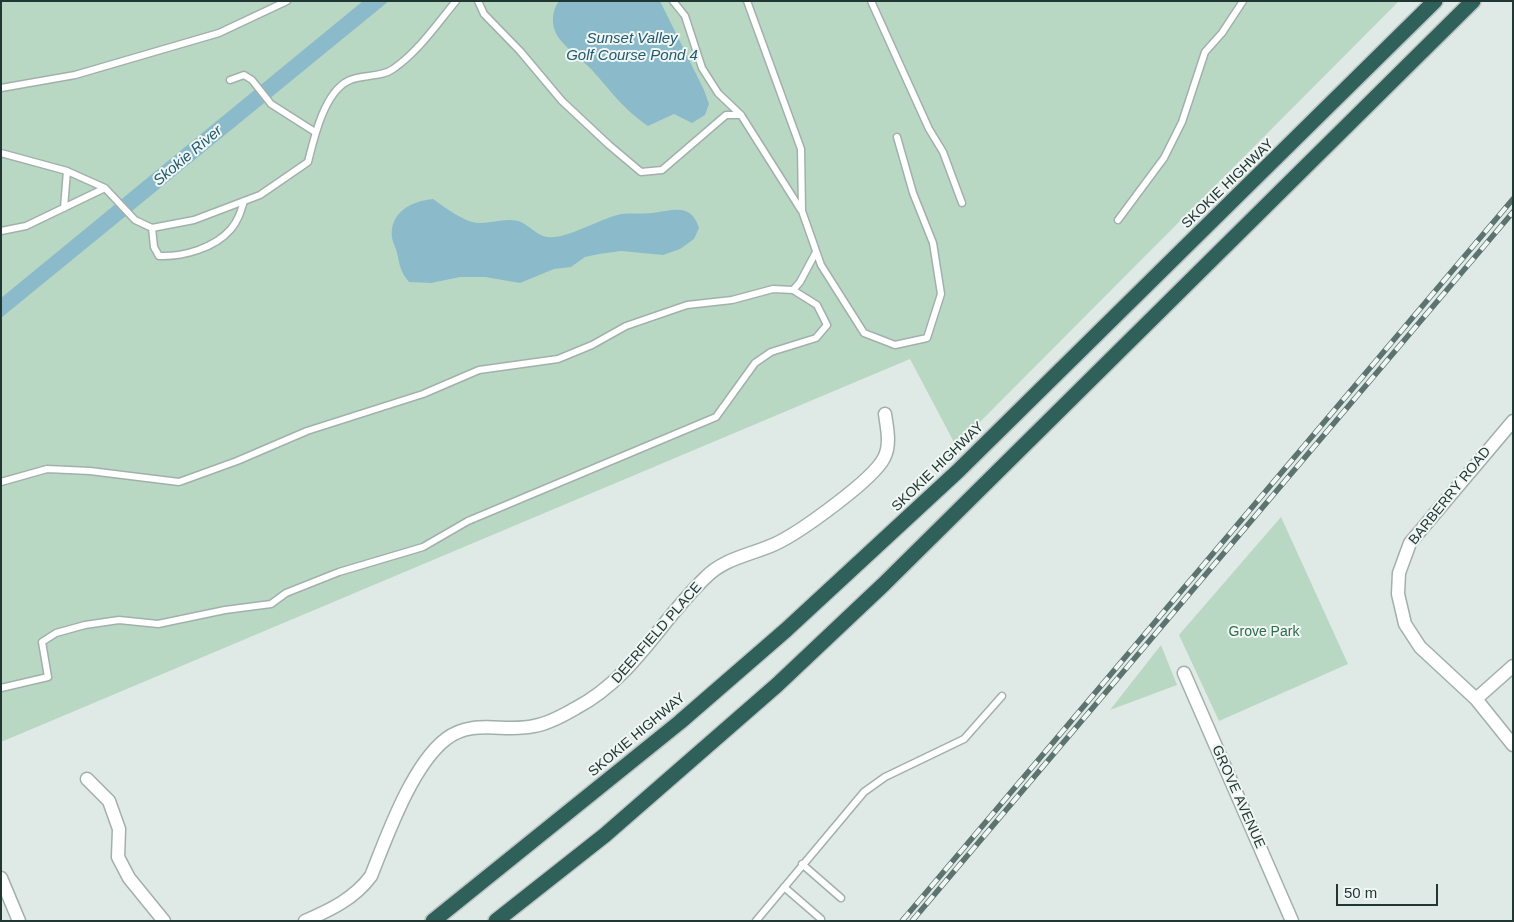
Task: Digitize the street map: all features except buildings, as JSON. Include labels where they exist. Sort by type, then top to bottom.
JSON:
[{"type":"highway","name":"SKOKIE HIGHWAY","points":[[432,921],[680,722],[883,542],[979,451],[1435,1]]},
{"type":"highway","points":[[496,921],[612,829],[777,685],[884,584],[1473,1]]},
{"type":"street","name":"DEERFIELD PLACE","points":[[305,921],[331,909],[364,886],[371,876],[404,800],[437,747],[448,737],[475,726],[535,726],[597,696],[625,672],[705,578],[728,561],[789,537],[833,506],[877,468],[884,458],[888,444],[885,414]]},
{"type":"street","name":"BARBERRY ROAD","points":[[1513,421],[1410,543],[1399,573],[1398,594],[1405,624],[1428,656],[1476,699],[1513,745]]},
{"type":"street","points":[[1476,699],[1513,666]]},
{"type":"street","name":"GROVE AVENUE","points":[[1184,673],[1292,921]]},
{"type":"street","points":[[87,779],[109,801],[119,829],[118,857],[129,878],[164,921]]},
{"type":"street","points":[[1,878],[19,921]]},
{"type":"lane","points":[[1,88],[75,75],[219,33],[287,1]]},
{"type":"lane","points":[[1,153],[67,171],[105,188],[116,197],[136,220],[152,228],[194,220],[260,195],[308,162],[315,132],[332,96],[348,81],[392,70],[420,44],[456,1]]},
{"type":"lane","points":[[478,1],[484,14],[520,51],[562,100],[609,146],[641,172],[662,170],[726,115],[741,115]]},
{"type":"lane","points":[[673,1],[686,16],[702,68],[718,93],[741,115],[802,211],[821,265],[864,333],[895,345],[927,338],[941,294],[933,242],[913,193],[897,137]]},
{"type":"lane","points":[[747,1],[801,148],[802,211]]},
{"type":"lane","points":[[871,1],[929,129],[943,152],[962,203]]},
{"type":"lane","points":[[1118,220],[1164,158],[1182,122],[1204,52],[1222,33],[1243,1]]},
{"type":"lane","points":[[230,80],[244,75],[252,80],[271,104],[315,132]]},
{"type":"lane","points":[[64,208],[67,171]]},
{"type":"lane","points":[[1,231],[26,226],[105,188]]},
{"type":"lane","points":[[152,228],[154,247],[159,256],[172,257],[198,250],[231,230],[240,215],[244,201]]},
{"type":"lane","points":[[793,290],[800,282],[816,252]]},
{"type":"lane","points":[[1,482],[47,469],[90,471],[179,482],[237,461],[307,431],[423,394],[479,370],[558,359],[592,345],[626,326],[687,305],[732,300],[773,289],[793,290],[817,305],[827,325],[816,338],[771,352],[755,363],[716,417],[476,517],[423,547],[339,572],[286,593],[271,604],[225,610],[158,624],[119,620],[85,624],[56,633],[42,642],[48,677],[1,688]]},
{"type":"lane","points":[[756,921],[864,792],[885,776],[964,739],[1002,696]]},
{"type":"lane","points":[[802,864],[841,898]]},
{"type":"lane","points":[[784,887],[821,919]]},
{"type":"green space","points":[[1,1],[1399,1],[956,446],[910,359],[1,742]]},
{"type":"green space","name":"Grove Park","points":[[1281,517],[1348,664],[1219,721],[1179,635]]},
{"type":"green space","points":[[1161,645],[1177,685],[1110,710]]},
{"type":"water","name":"Skokie River","points":[[363,1],[389,1],[1,318],[1,298]]},
{"type":"water","name":"Sunset Valley Golf Course Pond 4","points":[[559,1],[660,1],[704,90],[709,104],[705,115],[692,123],[674,114],[648,126],[639,119],[624,106],[591,69],[558,37],[553,19],[554,10]]},
{"type":"water","points":[[433,199],[456,214],[475,223],[518,221],[540,235],[548,237],[573,232],[621,214],[674,210],[686,211],[691,214],[699,228],[694,239],[680,249],[663,255],[621,251],[599,254],[585,257],[571,267],[554,269],[520,283],[485,277],[460,277],[431,283],[409,282],[401,268],[392,238],[394,221],[410,205]]},
{"type":"railway","points":[[902,921],[1513,199]]},
{"type":"railway","points":[[912,921],[1513,212]]}]
